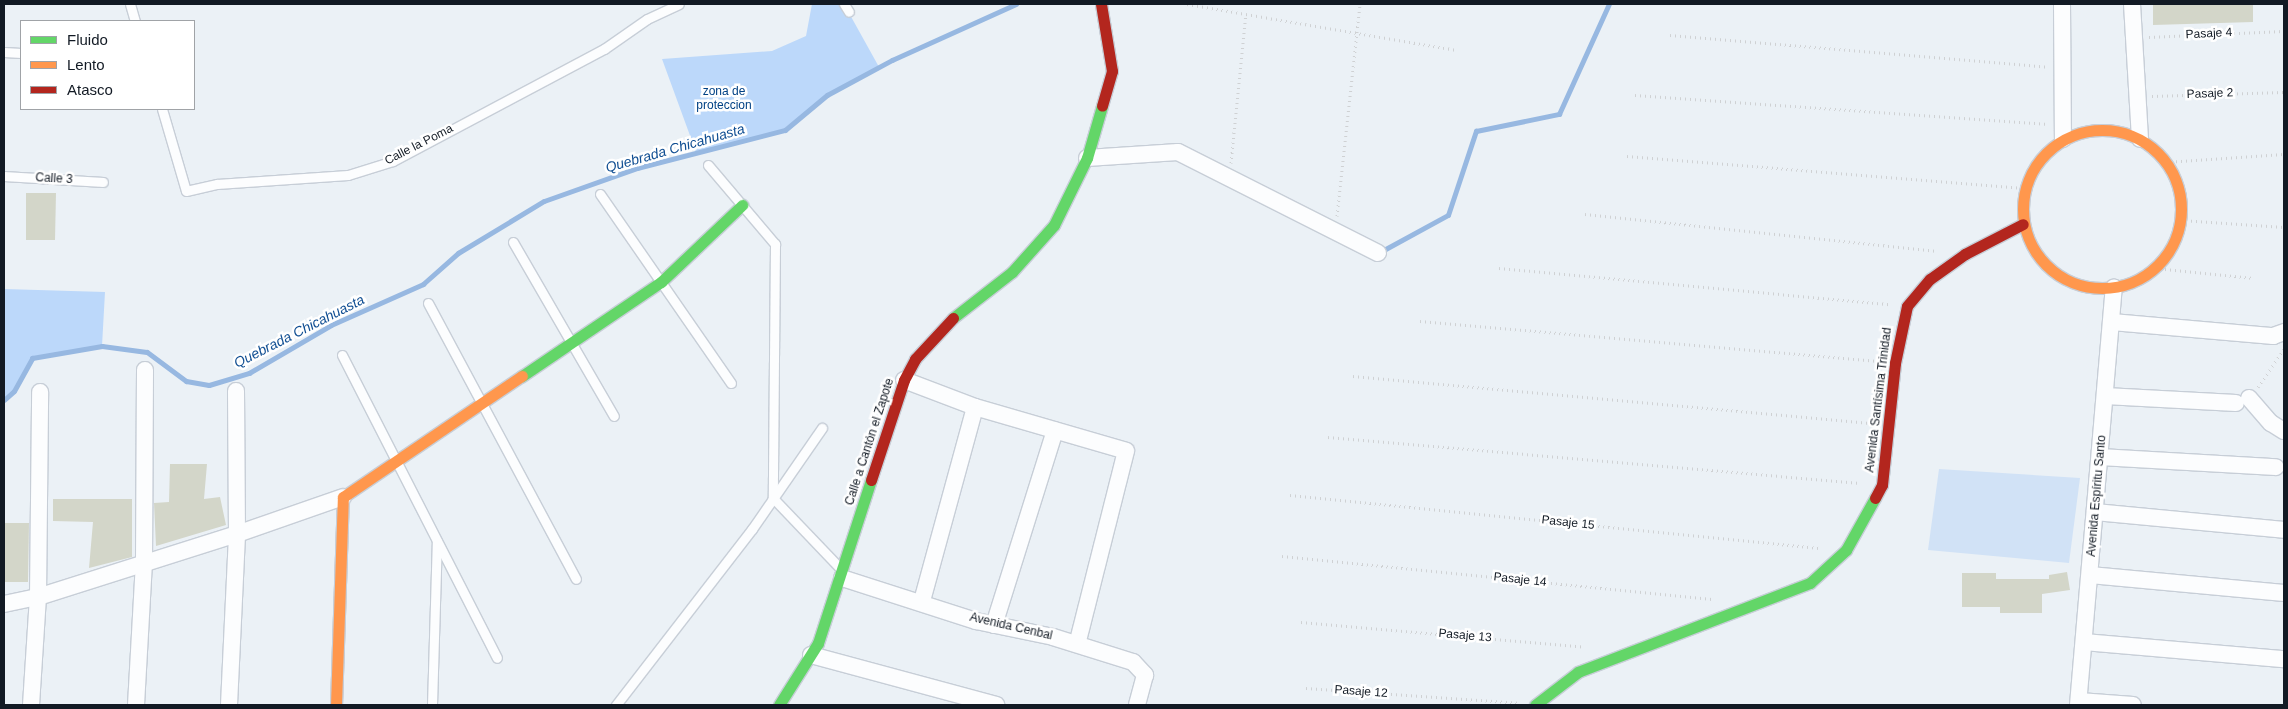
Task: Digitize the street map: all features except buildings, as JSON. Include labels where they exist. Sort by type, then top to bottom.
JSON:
[{"type":"street","name":"Calle a Cantón el Zapote","points":[[779,705],[812,655],[842,574],[904,380],[916,359],[956,316],[1012,272],[1054,225],[1087,158],[1112,71],[1101,4]]},
{"type":"street","points":[[2062,4],[2063,132],[2033,168],[2024,188],[2023,224],[2031,247],[2046,266],[2066,280],[2090,288],[2114,288],[2143,277],[2155,268],[2168,254],[2181,220],[2178,186],[2166,162],[2140,139],[2115,130],[2063,132]]},
{"type":"street","points":[[2132,4],[2140,139]]},
{"type":"street","points":[[1087,158],[1178,152],[1378,253]]},
{"type":"street","points":[[4,604],[38,597],[237,534],[343,497],[396,459],[661,282],[742,205]]},
{"type":"street","name":"Avenida Santísima Trinidad","points":[[1535,705],[1578,672],[1810,583],[1846,550],[1882,485],[1895,363],[1907,306],[1930,279],[1965,254],[2023,224]]},
{"type":"street","name":"Avenida Espíritu Santo","points":[[2079,703],[2114,288]]},
{"type":"street","points":[[2112,322],[2273,336],[2284,333]]},
{"type":"street","points":[[136,705],[144,562],[145,370]]},
{"type":"street","points":[[904,380],[975,406],[1126,451],[1077,644]]},
{"type":"street","points":[[229,705],[237,534],[236,391]]},
{"type":"street","points":[[31,705],[38,597],[40,392]]},
{"type":"street","points":[[2105,396],[2243,400],[2284,431]]},
{"type":"street","points":[[922,601],[975,406]]},
{"type":"street","points":[[994,625],[1055,430]]},
{"type":"street","points":[[2100,458],[2276,467]]},
{"type":"street","points":[[336,705],[343,497]]},
{"type":"street","points":[[2095,512],[2284,530]]},
{"type":"street","name":"Avenida Cenbal","points":[[842,574],[994,625],[1077,644],[1133,662],[1145,675],[1137,705]]},
{"type":"street","points":[[2090,575],[2284,593]]},
{"type":"street","points":[[2084,642],[2284,659]]},
{"type":"street","points":[[812,655],[996,705]]},
{"type":"street","points":[[2079,703],[2134,705]]},
{"type":"lane","points":[[130,4],[135,20]]},
{"type":"lane","name":"Calle la Poma","points":[[162,110],[186,191],[218,184],[348,175],[394,161],[604,49],[647,19],[679,4]]},
{"type":"lane","points":[[4,52],[20,53]]},
{"type":"lane","points":[[708,165],[775,244],[773,498],[842,574]]},
{"type":"lane","name":"Calle 3","points":[[4,176],[103,182]]},
{"type":"lane","points":[[600,194],[731,383]]},
{"type":"lane","points":[[513,242],[614,416]]},
{"type":"lane","points":[[428,303],[576,580]]},
{"type":"lane","points":[[342,355],[438,538],[497,658]]},
{"type":"lane","points":[[616,705],[773,498],[822,428]]},
{"type":"lane","points":[[432,705],[438,538]]},
{"type":"path","points":[[1187,4],[1455,50]]},
{"type":"path","points":[[1335,232],[1360,4]]},
{"type":"path","points":[[1229,178],[1246,14]]},
{"type":"path","name":"Pasaje 4","points":[[2133,38],[2284,31]]},
{"type":"path","points":[[1670,35],[2062,69]]},
{"type":"path","name":"Pasaje 2","points":[[2136,96],[2284,92]]},
{"type":"path","points":[[1635,95],[2063,132]]},
{"type":"path","points":[[2166,162],[2284,154]]},
{"type":"path","points":[[1627,156],[2024,188]]},
{"type":"path","points":[[1585,214],[1965,254]]},
{"type":"path","points":[[2181,220],[2284,227]]},
{"type":"path","points":[[1499,268],[1907,306]]},
{"type":"path","points":[[2155,268],[2253,278]]},
{"type":"path","points":[[1420,321],[1895,363]]},
{"type":"path","points":[[2243,400],[2275,366],[2284,350],[2284,333]]},
{"type":"path","points":[[1353,376],[1889,425]]},
{"type":"path","points":[[1328,437],[1882,485]]},
{"type":"path","name":"Pasaje 15","points":[[1290,496],[1846,550]]},
{"type":"path","name":"Pasaje 14","points":[[1282,556],[1719,600]]},
{"type":"path","name":"Pasaje 13","points":[[1301,622],[1590,648]]},
{"type":"path","name":"Pasaje 12","points":[[1306,688],[1535,705]]},
{"type":"shaded area","points":[[1939,469],[2080,478],[2069,563],[1928,550]]},
{"type":"green space","name":"zona de proteccion","points":[[812,4],[844,4],[879,67],[827,95],[781,131],[696,152],[662,59],[772,51],[806,36]]},
{"type":"green space","points":[[4,289],[105,292],[102,346],[32,358],[14,391],[4,400]]},
{"type":"waterway","name":"Quebrada Chicahuasta","points":[[4,400],[14,391],[32,358],[102,346],[147,352],[186,381],[209,385],[249,373],[331,325],[423,284],[458,253],[544,201],[637,168],[785,130],[827,95],[892,60],[1016,4]]},
{"type":"waterway","points":[[1380,252],[1448,215],[1476,131],[1559,114],[1609,4]]},
{"type":"traffic: fast","points":[[953,318],[1012,272],[1054,225],[1087,158],[1102,106]]},
{"type":"traffic: fast","points":[[522,376],[661,282],[742,205]]},
{"type":"traffic: fast","points":[[779,705],[818,643],[871,480]]},
{"type":"traffic: fast","points":[[1535,705],[1578,672],[1810,583],[1846,550],[1875,498]]},
{"type":"traffic: slow","points":[[2110,130],[2125,133],[2139,139],[2158,153],[2168,165],[2178,186],[2181,209],[2178,232],[2168,253],[2158,265],[2146,275],[2125,285],[2110,288],[2094,288],[2079,285],[2058,275],[2036,253],[2024,224],[2023,201],[2026,186],[2036,165],[2058,143],[2087,131],[2110,130]]},
{"type":"traffic: slow","points":[[336,705],[343,497],[522,376]]},
{"type":"traffic: jam","points":[[1101,4],[1112,71],[1102,106]]},
{"type":"traffic: jam","points":[[1875,498],[1882,485],[1895,363],[1907,306],[1930,279],[1965,254],[2023,224]]},
{"type":"traffic: jam","points":[[871,480],[904,380],[915,359],[953,318]]}]
